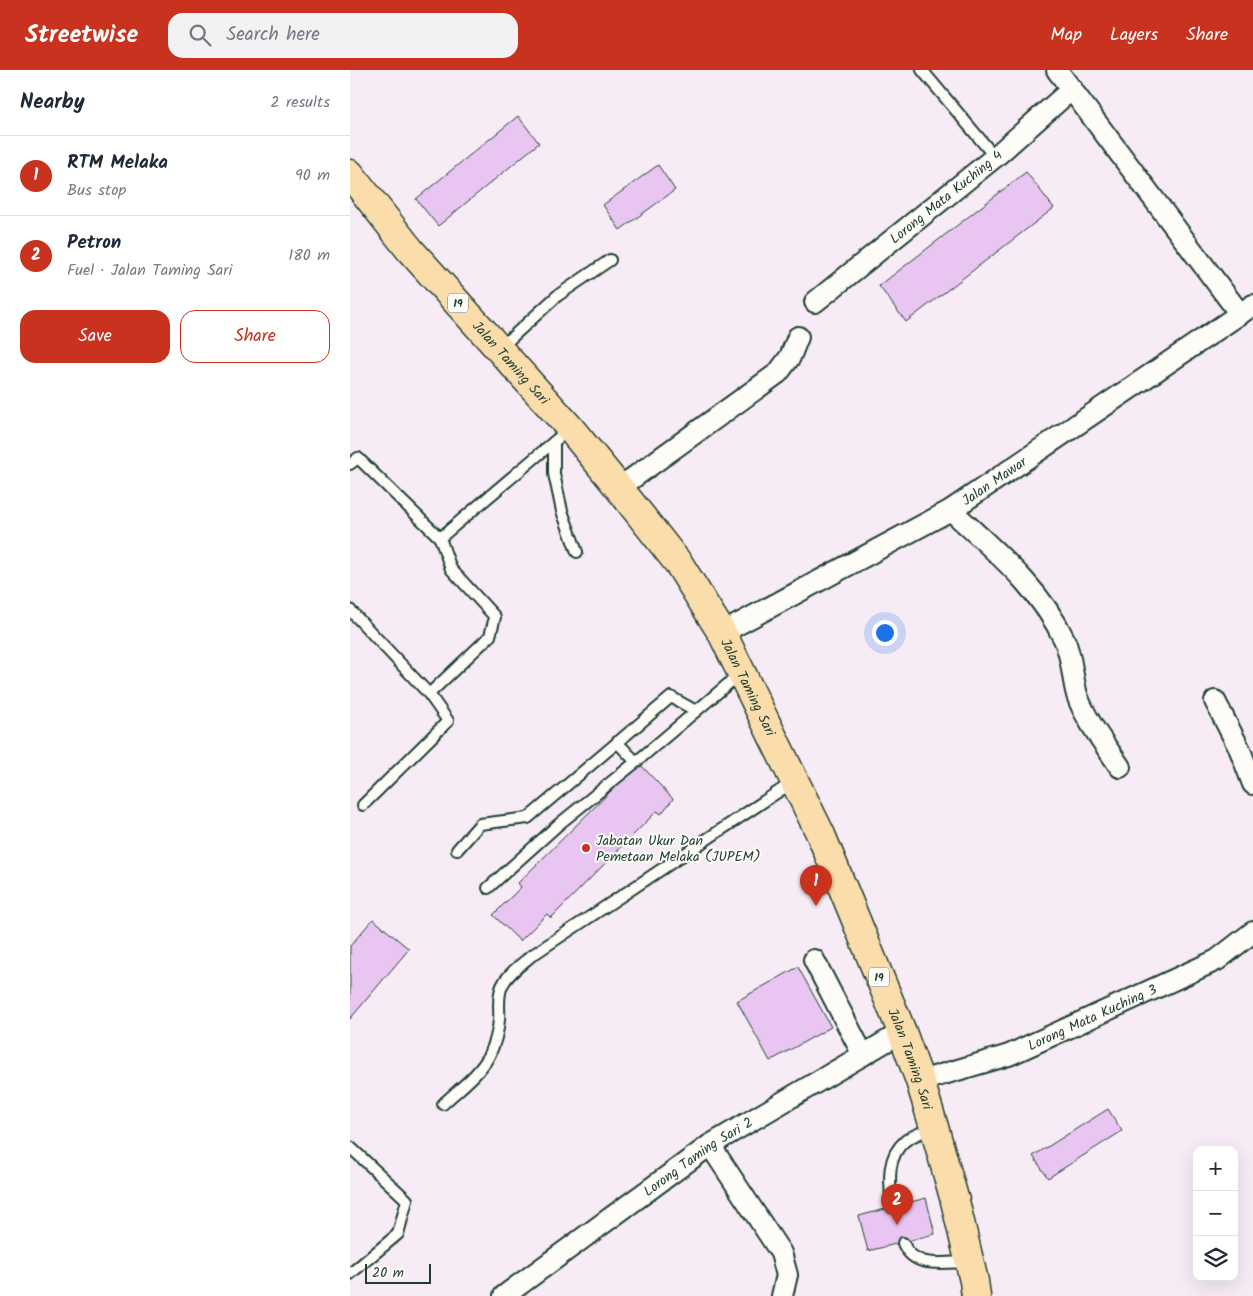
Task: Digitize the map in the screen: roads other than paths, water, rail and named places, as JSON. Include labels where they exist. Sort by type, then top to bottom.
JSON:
[{"type":"main road","name":"Jalan Taming Sari","points":[[350,174],[410,250],[500,349],[562,435],[619,488],[679,564],[722,633],[820,835],[902,1032],[920,1081],[955,1201],[976,1296]]},
{"type":"street","points":[[1057,70],[1246,309]]},
{"type":"street","name":"Lorong Mata Kuching 4","points":[[815,302],[995,158],[1072,89]]},
{"type":"street","name":"Jalan Mawar","points":[[722,633],[951,510],[1246,309]]},
{"type":"street","points":[[619,488],[778,373],[790,357],[798,337]]},
{"type":"street","points":[[951,510],[1028,584],[1048,610],[1065,640],[1078,696],[1092,725],[1120,767]]},
{"type":"street","points":[[1215,701],[1240,750],[1253,784]]},
{"type":"street","name":"Lorong Mata Kuching 3","points":[[920,1081],[1009,1055],[1217,960],[1253,932]]},
{"type":"street","points":[[814,960],[863,1055]]},
{"type":"street","name":"Lorong Taming Sari 2","points":[[504,1296],[710,1145],[902,1032]]},
{"type":"street","points":[[710,1145],[781,1253],[787,1275],[782,1296]]},
{"type":"lane","points":[[922,70],[995,158]]},
{"type":"lane","points":[[500,349],[557,296],[610,260]]},
{"type":"lane","points":[[440,538],[562,435]]},
{"type":"lane","points":[[562,435],[554,474],[562,511],[577,552]]},
{"type":"lane","points":[[350,464],[358,458],[440,538],[451,569],[495,617],[490,636],[429,694]]},
{"type":"lane","points":[[350,610],[429,694],[448,721],[363,806]]},
{"type":"lane","points":[[488,888],[559,824],[636,762],[741,672]]},
{"type":"lane","points":[[458,850],[480,824],[528,818],[671,697],[696,711]]},
{"type":"lane","points":[[618,742],[636,762]]},
{"type":"lane","points":[[443,1104],[481,1068],[490,1053],[496,1038],[500,1019],[499,1003],[502,987],[511,973],[532,956],[794,781]]},
{"type":"lane","points":[[892,1207],[889,1174],[894,1156],[905,1141],[934,1127]]},
{"type":"lane","points":[[350,1147],[407,1200],[398,1234],[350,1274]]},
{"type":"lane","points":[[903,1242],[912,1257],[922,1262],[970,1262]]},
{"type":"place","name":"Jabatan Ukur Dan Pemetaan Melaka (JUPEM)","points":[[586,848]]},
{"type":"place","name":"RTM Melaka","points":[[816,906]]},
{"type":"place","name":"Petron","points":[[897,1225]]}]
